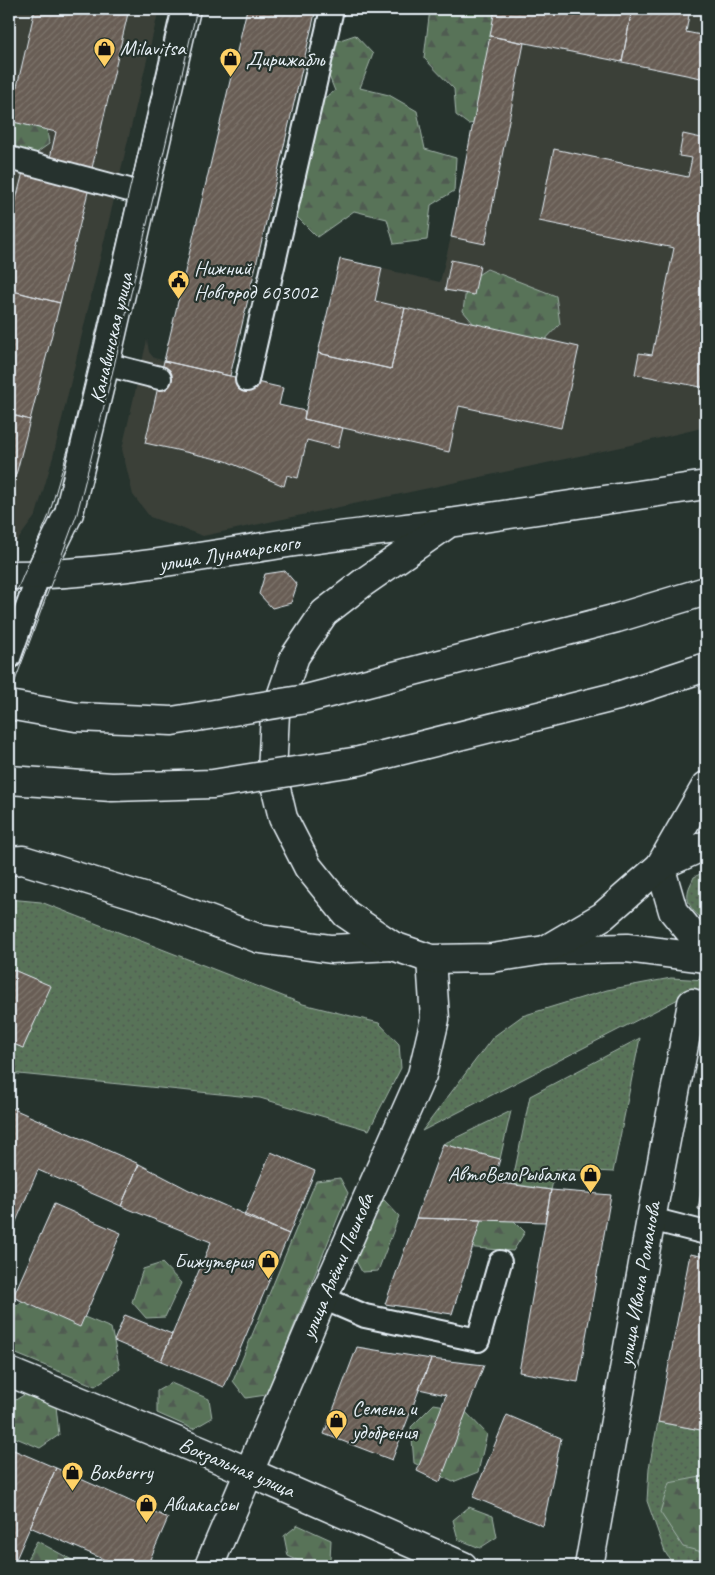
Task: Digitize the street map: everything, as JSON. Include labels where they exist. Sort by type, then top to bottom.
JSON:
[{"type":"street","name":"Канавинская улица","points":[[39,574],[69,513],[186,9]]},
{"type":"street","name":"улица Луначарского","points":[[9,575],[154,564],[302,541],[449,523],[706,484]]},
{"type":"street","points":[[449,523],[364,582],[324,614],[295,656],[275,714],[272,772],[282,818],[308,867],[346,914],[393,946],[431,959],[492,958],[545,950],[626,948],[706,958]]},
{"type":"street","points":[[9,705],[76,717],[172,721],[306,699],[617,618],[706,591]]},
{"type":"street","points":[[9,780],[112,787],[213,784],[359,761],[618,696],[706,667]]},
{"type":"street","points":[[706,786],[660,866],[673,911],[695,938],[706,945]]},
{"type":"street","points":[[545,950],[603,916],[660,866],[706,845]]},
{"type":"street","points":[[13,859],[163,902],[260,939],[331,948],[393,946]]},
{"type":"street","name":"улица Алёши Пешкова","points":[[209,1566],[323,1298],[422,1075],[435,1019],[431,959]]},
{"type":"street","name":"улица Ивана Романова","points":[[589,1566],[692,1002]]},
{"type":"street","name":"Вокзальная улица","points":[[10,1377],[249,1471],[463,1566]]},
{"type":"lane","points":[[247,380],[332,9]]},
{"type":"lane","points":[[9,158],[144,194]]},
{"type":"lane","points":[[105,364],[160,378]]},
{"type":"lane","name":"Канавинская улица","points":[[9,658],[39,574]]},
{"type":"lane","points":[[651,1220],[706,1233]]},
{"type":"lane","points":[[323,1298],[365,1316],[478,1340],[500,1262]]},
{"type":"shaded area","points":[[9,9],[159,9],[53,457],[36,515],[17,541],[9,544]]},
{"type":"shaded area","points":[[495,9],[706,9],[706,427],[626,446],[203,536],[150,517],[133,495],[122,449],[147,340],[149,352],[154,358],[283,388],[279,405],[305,411],[340,259],[440,282],[451,237]]},
{"type":"green space","points":[[430,9],[515,9],[505,83],[484,122],[468,124],[456,115],[454,89],[424,58]]},
{"type":"green space","points":[[355,35],[373,54],[360,88],[389,95],[417,111],[425,149],[456,158],[454,191],[431,205],[427,240],[394,244],[387,219],[354,211],[317,237],[294,214],[315,104],[335,91],[327,71],[334,42]]},
{"type":"green space","points":[[18,115],[46,122],[49,144],[35,154],[9,147],[9,120]]},
{"type":"green space","points":[[487,269],[556,296],[560,324],[541,344],[479,330],[463,311],[467,282]]},
{"type":"green space","points":[[706,871],[706,920],[692,909],[688,897],[694,877]]},
{"type":"green space","points":[[9,899],[41,902],[303,1004],[379,1023],[399,1044],[401,1068],[369,1130],[260,1098],[9,1073],[9,1042],[23,1048],[50,986],[9,968]]},
{"type":"green space","points":[[671,978],[706,980],[706,989],[684,996],[422,1131],[493,1037],[522,1016],[607,990]]},
{"type":"green space","points":[[640,1038],[613,1172],[556,1169],[551,1190],[512,1184],[530,1096]]},
{"type":"green space","points":[[511,1111],[500,1159],[443,1144]]},
{"type":"green space","points":[[340,1178],[348,1193],[266,1395],[246,1398],[233,1381],[316,1181]]},
{"type":"green space","points":[[384,1200],[399,1216],[378,1271],[362,1272],[353,1255],[372,1209]]},
{"type":"green space","points":[[463,1211],[507,1214],[525,1232],[513,1251],[464,1247]]},
{"type":"green space","points":[[162,1263],[181,1283],[165,1317],[146,1318],[132,1302],[143,1269]]},
{"type":"green space","points":[[31,1295],[111,1328],[120,1369],[95,1386],[9,1351],[9,1311]]},
{"type":"green space","points":[[171,1383],[209,1399],[212,1418],[193,1429],[157,1413],[157,1391]]},
{"type":"green space","points":[[27,1393],[56,1406],[59,1435],[40,1448],[9,1435],[9,1404]]},
{"type":"green space","points":[[434,1404],[463,1409],[487,1434],[478,1472],[453,1482],[414,1463],[411,1427]]},
{"type":"green space","points":[[658,1422],[706,1431],[706,1566],[674,1566],[665,1552],[647,1501],[649,1468]]},
{"type":"green space","points":[[706,1476],[706,1553],[683,1547],[660,1512],[669,1483]]},
{"type":"green space","points":[[469,1507],[493,1516],[497,1537],[480,1548],[458,1539],[453,1520]]},
{"type":"green space","points":[[298,1525],[331,1540],[330,1559],[320,1566],[310,1566],[288,1556],[284,1536]]},
{"type":"green space","points":[[37,1541],[83,1566],[23,1566]]},
{"type":"green space","points":[[128,1555],[167,1563],[167,1566],[98,1566]]},
{"type":"green space","points":[[391,1559],[409,1566],[381,1566]]},
{"type":"building","points":[[35,9],[129,9],[92,168],[50,158],[56,132],[9,121]]},
{"type":"building","points":[[247,9],[316,9],[230,376],[164,361]]},
{"type":"building","points":[[495,9],[632,9],[622,62],[490,36]]},
{"type":"building","points":[[632,9],[690,9],[686,32],[706,36],[706,79],[622,62]]},
{"type":"building","points":[[490,36],[524,43],[485,244],[451,237]]},
{"type":"building","points":[[683,134],[706,139],[706,388],[635,374],[639,353],[652,355],[674,248],[539,221],[554,149],[688,177],[692,158],[679,156]]},
{"type":"building","points":[[23,172],[89,188],[60,303],[9,290],[9,228]]},
{"type":"building","points":[[340,259],[382,268],[375,301],[405,308],[391,369],[318,353]]},
{"type":"building","points":[[451,260],[480,266],[474,295],[445,290]]},
{"type":"building","points":[[9,290],[60,303],[30,420],[9,414]]},
{"type":"building","points":[[405,308],[579,347],[561,428],[459,406],[449,452],[304,419],[318,353],[391,369]]},
{"type":"building","points":[[164,361],[283,388],[279,405],[305,411],[304,419],[343,428],[338,448],[307,440],[298,478],[287,475],[284,486],[226,461],[145,443]]},
{"type":"building","points":[[9,414],[30,420],[17,471],[9,492]]},
{"type":"building","points":[[285,571],[297,585],[291,603],[272,608],[259,594],[265,574]]},
{"type":"building","points":[[9,968],[51,986],[23,1048],[9,1042]]},
{"type":"building","points":[[9,1107],[139,1164],[121,1206],[38,1170],[9,1238]]},
{"type":"building","points":[[443,1144],[500,1159],[493,1182],[551,1190],[545,1222],[416,1218]]},
{"type":"building","points":[[271,1152],[315,1171],[289,1234],[244,1216]]},
{"type":"building","points":[[139,1164],[189,1190],[289,1234],[224,1387],[161,1361],[211,1242],[121,1206]]},
{"type":"building","points":[[706,1165],[706,1211],[698,1209]]},
{"type":"building","points":[[551,1190],[611,1195],[578,1382],[519,1372]]},
{"type":"building","points":[[54,1204],[121,1233],[80,1327],[13,1297]]},
{"type":"building","points":[[416,1218],[481,1220],[452,1314],[385,1304]]},
{"type":"building","points":[[690,1254],[706,1257],[706,1431],[658,1422]]},
{"type":"building","points":[[125,1315],[172,1334],[161,1361],[114,1341]]},
{"type":"building","points":[[357,1347],[431,1359],[392,1460],[324,1434]]},
{"type":"building","points":[[431,1359],[484,1365],[440,1482],[417,1471],[446,1395],[419,1389]]},
{"type":"building","points":[[507,1415],[561,1438],[543,1526],[473,1497]]},
{"type":"building","points":[[9,1448],[56,1468],[13,1566],[9,1566]]},
{"type":"building","points":[[56,1468],[168,1518],[147,1566],[119,1566],[30,1527]]},
{"type":"tram line","points":[[9,609],[49,515],[70,443],[172,9]]},
{"type":"tram line","points":[[9,697],[77,514],[114,366],[197,9]]},
{"type":"place","name":"Milavitsa","points":[[104,67]]},
{"type":"place","name":"Дирижабль","points":[[230,78]]},
{"type":"place","name":"Нижний Новгород 603002","points":[[178,299]]},
{"type":"place","name":"АвтоВелоРыбалка","points":[[591,1193]]},
{"type":"place","name":"Бижутерия","points":[[269,1280]]},
{"type":"place","name":"Семена и удобрения","points":[[336,1439]]},
{"type":"place","name":"Boxberry","points":[[73,1491]]},
{"type":"place","name":"Авиакассы","points":[[147,1523]]}]
